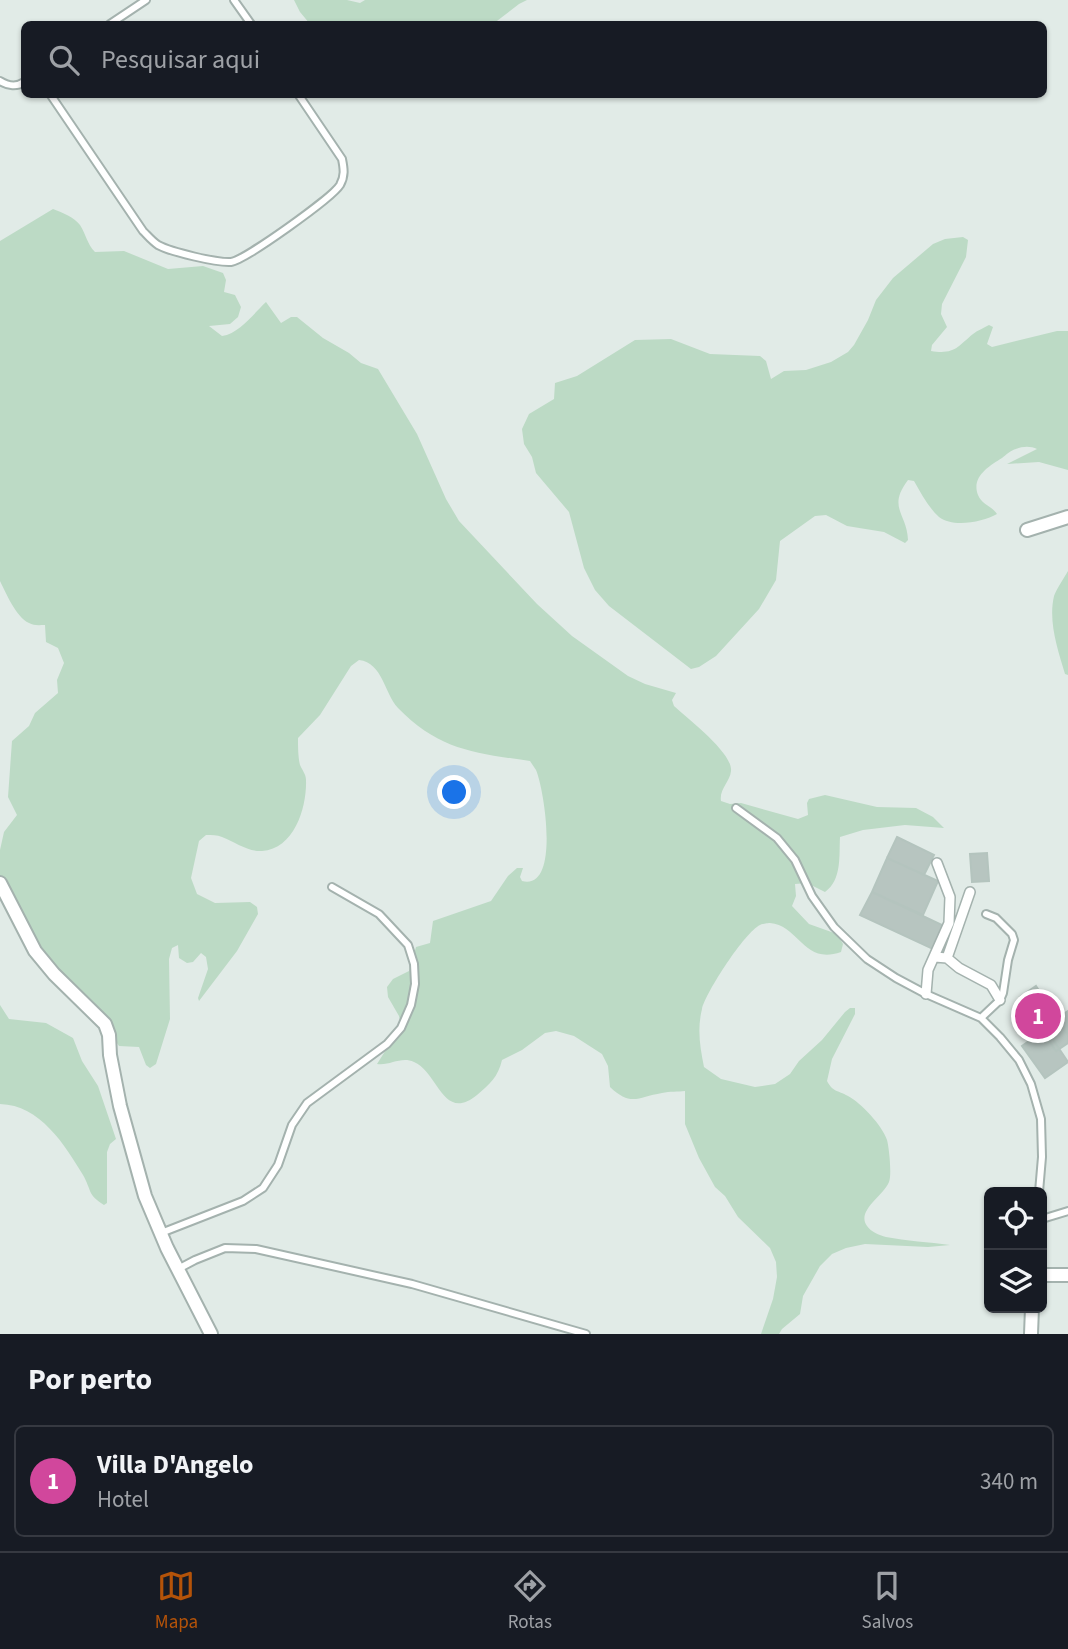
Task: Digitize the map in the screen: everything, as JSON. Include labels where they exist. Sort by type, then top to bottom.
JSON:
[{"type":"street","points":[[1027,530],[1068,517]]},
{"type":"street","points":[[926,994],[928,970],[949,923],[950,897],[937,863]]},
{"type":"street","points":[[0,883],[35,951],[54,974],[105,1024],[120,1106],[145,1196],[211,1334]]},
{"type":"street","points":[[947,958],[970,892]]},
{"type":"street","points":[[935,957],[947,958],[991,985],[1000,1000]]},
{"type":"street","points":[[1047,1275],[1068,1275]]},
{"type":"street","points":[[1031,1313],[1031,1334]]},
{"type":"lane","points":[[114,21],[146,0]]},
{"type":"lane","points":[[234,0],[249,21]]},
{"type":"lane","points":[[0,81],[8,85],[21,84]]},
{"type":"lane","points":[[53,98],[151,239],[166,249],[230,262],[238,260],[308,212],[338,189],[341,183],[344,168],[342,159],[301,98]]},
{"type":"lane","points":[[736,808],[777,838],[795,860],[812,896],[834,927],[867,959],[926,994],[981,1018],[1019,1060],[1031,1084],[1041,1119],[1040,1187]]},
{"type":"lane","points":[[161,1233],[243,1201],[263,1188],[278,1165],[292,1125],[307,1103],[387,1044],[401,1028],[411,1005],[415,984],[414,964],[408,945],[379,914],[332,887]]},
{"type":"lane","points":[[981,1018],[1000,1000],[1003,993],[1014,940],[1006,928],[986,914]]},
{"type":"lane","points":[[1047,1217],[1068,1211]]},
{"type":"lane","points":[[178,1269],[225,1248],[256,1249],[412,1284],[586,1334]]},
{"type":"green space","points":[[294,0],[347,0],[360,3],[365,0],[527,0],[497,21],[308,21]]},
{"type":"green space","points":[[53,209],[78,222],[95,252],[124,251],[168,269],[203,266],[223,273],[226,280],[224,292],[235,295],[241,307],[238,317],[230,324],[209,326],[222,336],[240,327],[266,302],[281,323],[291,317],[297,317],[361,363],[378,369],[417,434],[446,499],[459,521],[537,604],[572,636],[628,676],[676,693],[672,700],[674,706],[718,746],[730,764],[731,771],[721,801],[741,803],[798,819],[808,815],[809,799],[825,795],[877,807],[916,808],[933,817],[944,828],[905,825],[863,830],[840,837],[837,874],[830,887],[825,892],[807,883],[795,884],[796,896],[792,906],[809,924],[837,934],[843,944],[841,952],[828,955],[818,953],[780,926],[770,923],[760,925],[736,950],[711,990],[702,1009],[699,1031],[704,1067],[721,1079],[755,1087],[775,1084],[790,1074],[845,1012],[855,1008],[855,1014],[832,1059],[827,1081],[833,1089],[853,1099],[865,1109],[887,1140],[890,1178],[865,1215],[867,1226],[886,1237],[950,1245],[928,1247],[865,1244],[832,1254],[820,1266],[803,1296],[800,1314],[779,1334],[761,1334],[773,1299],[777,1277],[776,1262],[770,1248],[738,1217],[725,1196],[715,1187],[699,1158],[685,1124],[685,1091],[665,1092],[635,1099],[624,1097],[610,1087],[608,1066],[602,1054],[574,1036],[556,1031],[545,1033],[522,1050],[502,1060],[490,1084],[466,1102],[448,1100],[422,1067],[414,1062],[405,1060],[377,1064],[401,1026],[399,1016],[388,997],[387,987],[393,979],[409,971],[416,947],[430,943],[433,921],[491,901],[508,876],[517,868],[523,868],[520,877],[522,881],[534,880],[542,870],[547,836],[543,796],[536,770],[530,761],[474,752],[428,733],[393,702],[373,667],[359,660],[351,666],[320,715],[298,738],[299,759],[306,778],[306,790],[301,813],[291,835],[283,843],[262,851],[216,835],[206,835],[199,841],[191,878],[197,894],[215,903],[250,902],[257,907],[258,914],[237,951],[199,1001],[208,969],[206,957],[201,953],[193,962],[187,963],[179,958],[178,945],[172,948],[169,959],[170,1019],[156,1064],[150,1068],[146,1065],[139,1047],[119,1046],[98,1015],[27,937],[11,903],[0,896],[0,850],[4,832],[17,815],[8,797],[12,741],[29,726],[35,713],[58,693],[57,680],[64,663],[58,648],[46,642],[45,625],[33,625],[24,620],[0,581],[0,241]]},
{"type":"green space","points":[[963,237],[968,240],[966,257],[942,304],[941,314],[947,327],[932,345],[931,351],[951,351],[989,325],[993,327],[987,344],[992,347],[1057,331],[1068,331],[1068,470],[1039,462],[1007,464],[1037,449],[1024,447],[1012,450],[987,468],[977,483],[978,495],[997,514],[968,523],[952,522],[939,517],[914,481],[908,480],[899,497],[907,531],[908,540],[905,543],[884,532],[847,526],[826,515],[815,516],[780,541],[776,580],[759,609],[716,656],[699,667],[691,669],[609,606],[595,590],[584,568],[569,512],[536,473],[532,457],[524,444],[522,429],[529,414],[554,399],[555,383],[577,376],[635,340],[671,339],[710,354],[760,356],[766,361],[771,379],[784,371],[806,370],[831,362],[854,345],[876,300],[893,278],[933,244],[945,239]]},
{"type":"green space","points":[[1068,571],[1068,675],[1065,674],[1057,646],[1052,606],[1054,596]]},
{"type":"green space","points":[[0,1005],[9,1019],[46,1023],[73,1038],[82,1061],[98,1086],[116,1139],[107,1152],[107,1203],[104,1205],[92,1195],[76,1163],[50,1129],[27,1111],[0,1104]]},
{"type":"building","points":[[897,837],[934,855],[924,875],[887,858]]},
{"type":"building","points":[[987,853],[989,881],[972,882],[970,854]]},
{"type":"building","points":[[887,858],[938,881],[923,915],[872,892]]},
{"type":"building","points":[[872,892],[944,926],[933,949],[860,915]]},
{"type":"building","points":[[1036,986],[1068,1035],[1068,1043],[1056,1051],[1020,997]]},
{"type":"building","points":[[1068,1011],[1068,1035],[1056,1019]]},
{"type":"building","points":[[1046,1029],[1068,1062],[1045,1078],[1022,1046]]},
{"type":"place","name":"Villa D'Angelo","points":[[1038,1016]]}]
